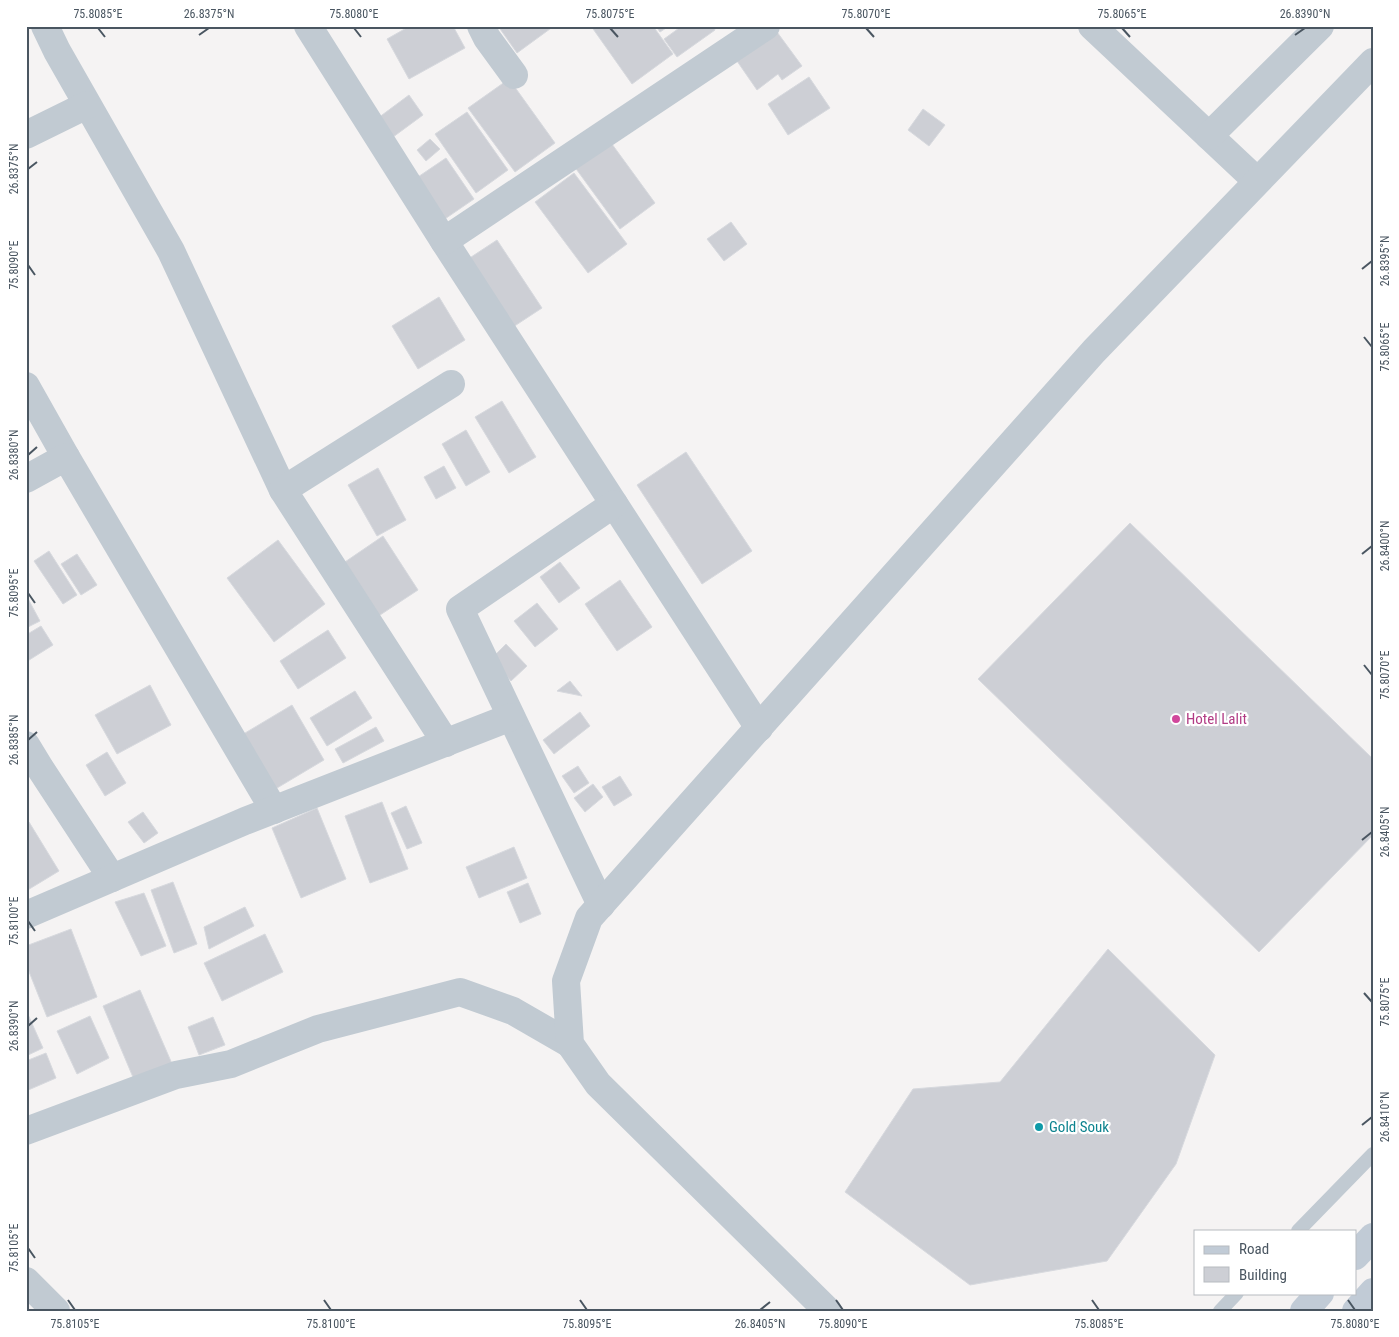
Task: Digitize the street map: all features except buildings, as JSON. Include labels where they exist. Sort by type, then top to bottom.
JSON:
[{"type":"main road","points":[[1356,1255],[1373,1237]]},
{"type":"main road","points":[[1356,1311],[1373,1292]]},
{"type":"main road","points":[[1304,1311],[1319,1294]]},
{"type":"street","points":[[44,26],[170,251],[283,490],[446,743]]},
{"type":"street","points":[[308,26],[444,241],[759,728]]},
{"type":"street","points":[[481,26],[487,38],[514,76]]},
{"type":"street","points":[[444,241],[766,26]]},
{"type":"street","points":[[1092,26],[1257,181]]},
{"type":"street","points":[[1209,136],[1320,26]]},
{"type":"street","points":[[570,1044],[566,981],[589,918],[1094,351],[1373,62]]},
{"type":"street","points":[[26,134],[88,105]]},
{"type":"street","points":[[283,490],[451,384]]},
{"type":"street","points":[[26,386],[274,810]]},
{"type":"street","points":[[26,479],[66,457]]},
{"type":"street","points":[[601,905],[460,609],[614,504]]},
{"type":"street","points":[[26,916],[245,821],[511,717]]},
{"type":"street","points":[[26,745],[112,878]]},
{"type":"street","points":[[26,1131],[176,1075],[232,1064],[318,1029],[460,992],[513,1011],[570,1044],[598,1084],[828,1311]]},
{"type":"street","points":[[26,1281],[56,1311]]},
{"type":"lane","points":[[1299,1230],[1370,1162]]},
{"type":"lane","points":[[1220,1311],[1236,1294]]},
{"type":"place","name":"Hotel Lalit","points":[[1176,719]]},
{"type":"place","name":"Gold Souk","points":[[1039,1127]]}]
